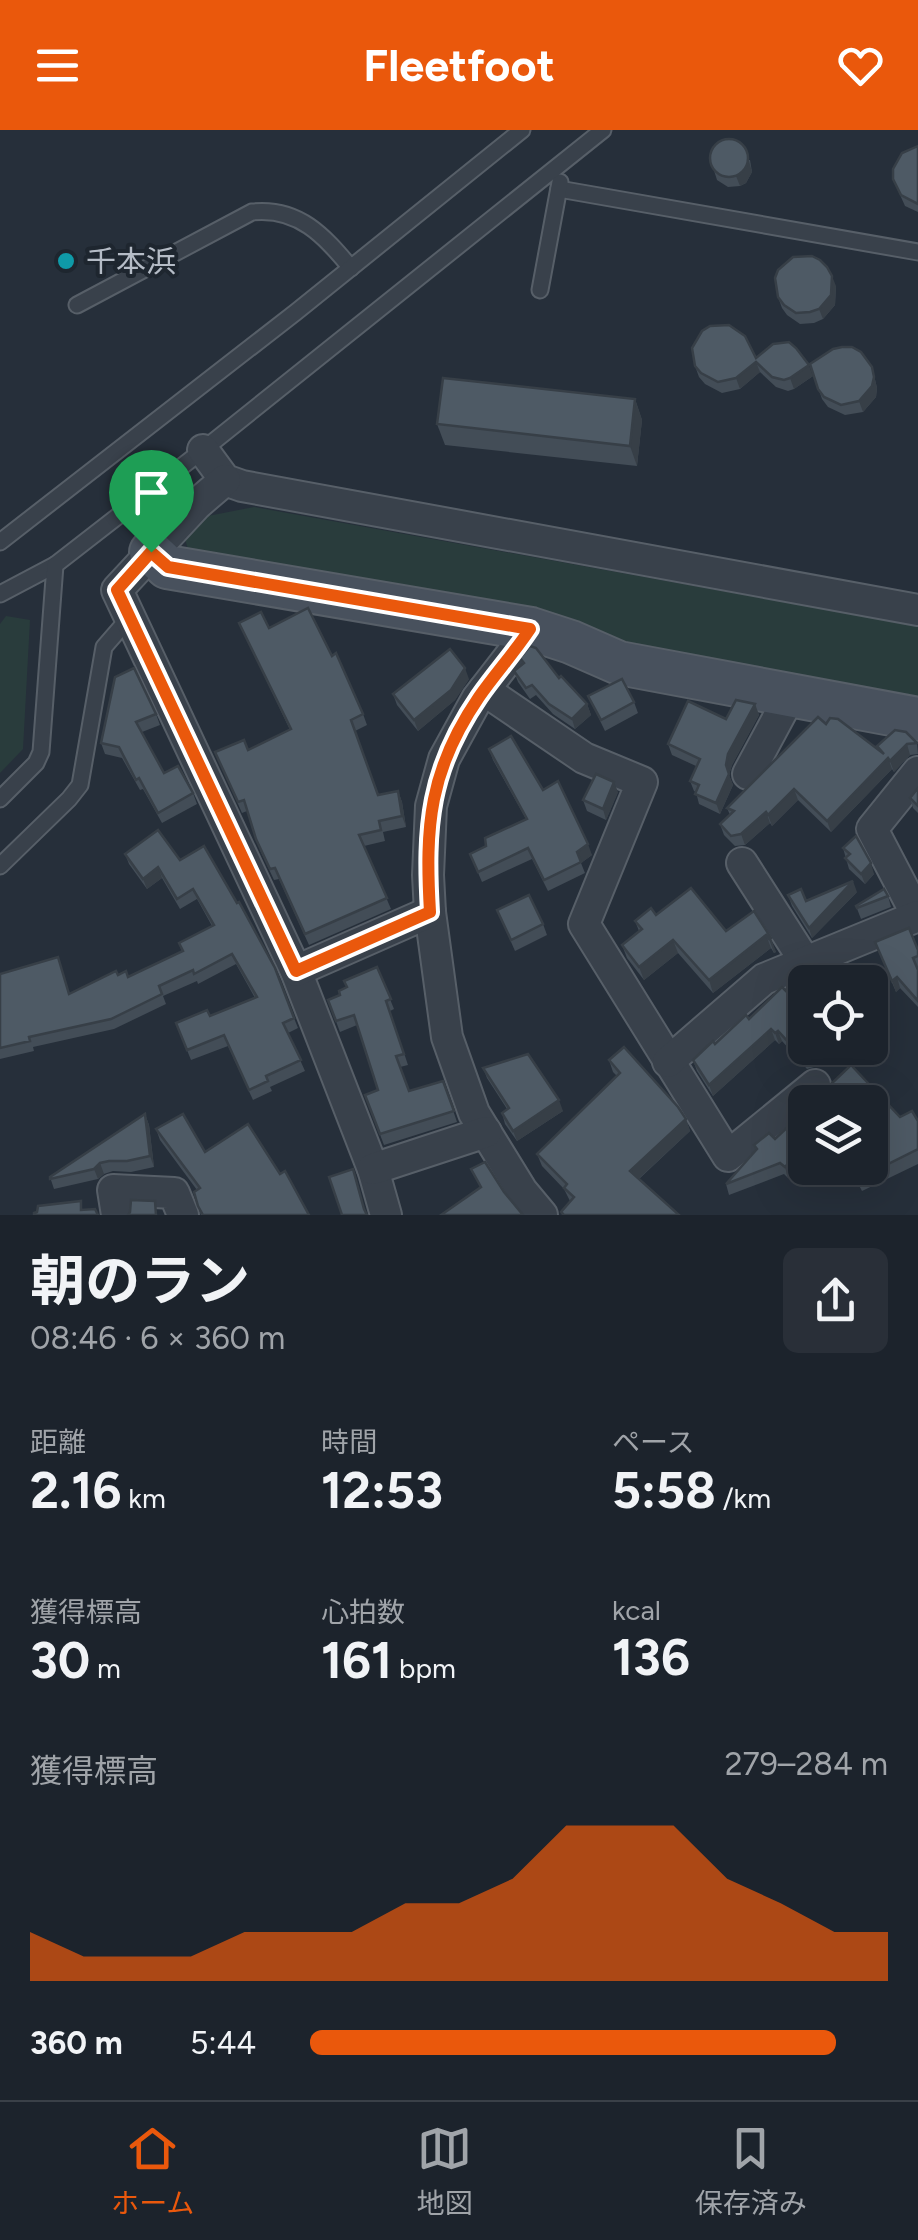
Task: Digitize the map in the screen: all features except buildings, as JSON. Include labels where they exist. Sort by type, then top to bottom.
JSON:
[{"type":"street","points":[[204,450],[225,480],[242,486],[918,610]]},
{"type":"street","points":[[225,480],[197,504],[117,590],[296,971],[373,1168],[386,1215]]},
{"type":"street","points":[[151,552],[168,567],[530,629],[572,642],[618,663],[918,718]]},
{"type":"street","points":[[530,629],[484,690],[444,759],[431,806],[428,875],[447,1037],[474,1113],[522,1191],[542,1215]]},
{"type":"street","points":[[484,690],[584,758],[642,782],[584,924],[728,1156],[788,1107]]},
{"type":"street","points":[[748,774],[790,696]]},
{"type":"street","points":[[668,1062],[764,979],[918,917],[872,829],[918,772]]},
{"type":"street","points":[[742,863],[806,962]]},
{"type":"street","points":[[296,971],[430,912]]},
{"type":"street","points":[[373,1168],[486,1132]]},
{"type":"street","points":[[117,1215],[113,1190],[174,1194],[183,1215]]},
{"type":"lane","points":[[0,542],[522,130]]},
{"type":"lane","points":[[0,594],[54,565],[204,450],[603,130]]},
{"type":"lane","points":[[540,290],[566,159]]},
{"type":"lane","points":[[559,189],[918,252]]},
{"type":"lane","points":[[77,305],[252,212],[267,210],[313,227],[351,268]]},
{"type":"lane","points":[[0,799],[42,752],[54,565]]},
{"type":"lane","points":[[0,866],[80,785],[104,647],[130,617]]},
{"type":"shaded area","points":[[254,507],[918,626],[918,699],[627,649],[190,556],[185,539],[208,516]]},
{"type":"shaded area","points":[[6,616],[30,620],[23,749],[0,773],[0,624]]},
{"type":"place","name":"千本浜","points":[[66,261]]},
{"type":"route","points":[[151,552],[168,567],[530,629],[478,699],[444,759],[431,806],[430,912],[296,971],[117,590],[151,552]]}]
